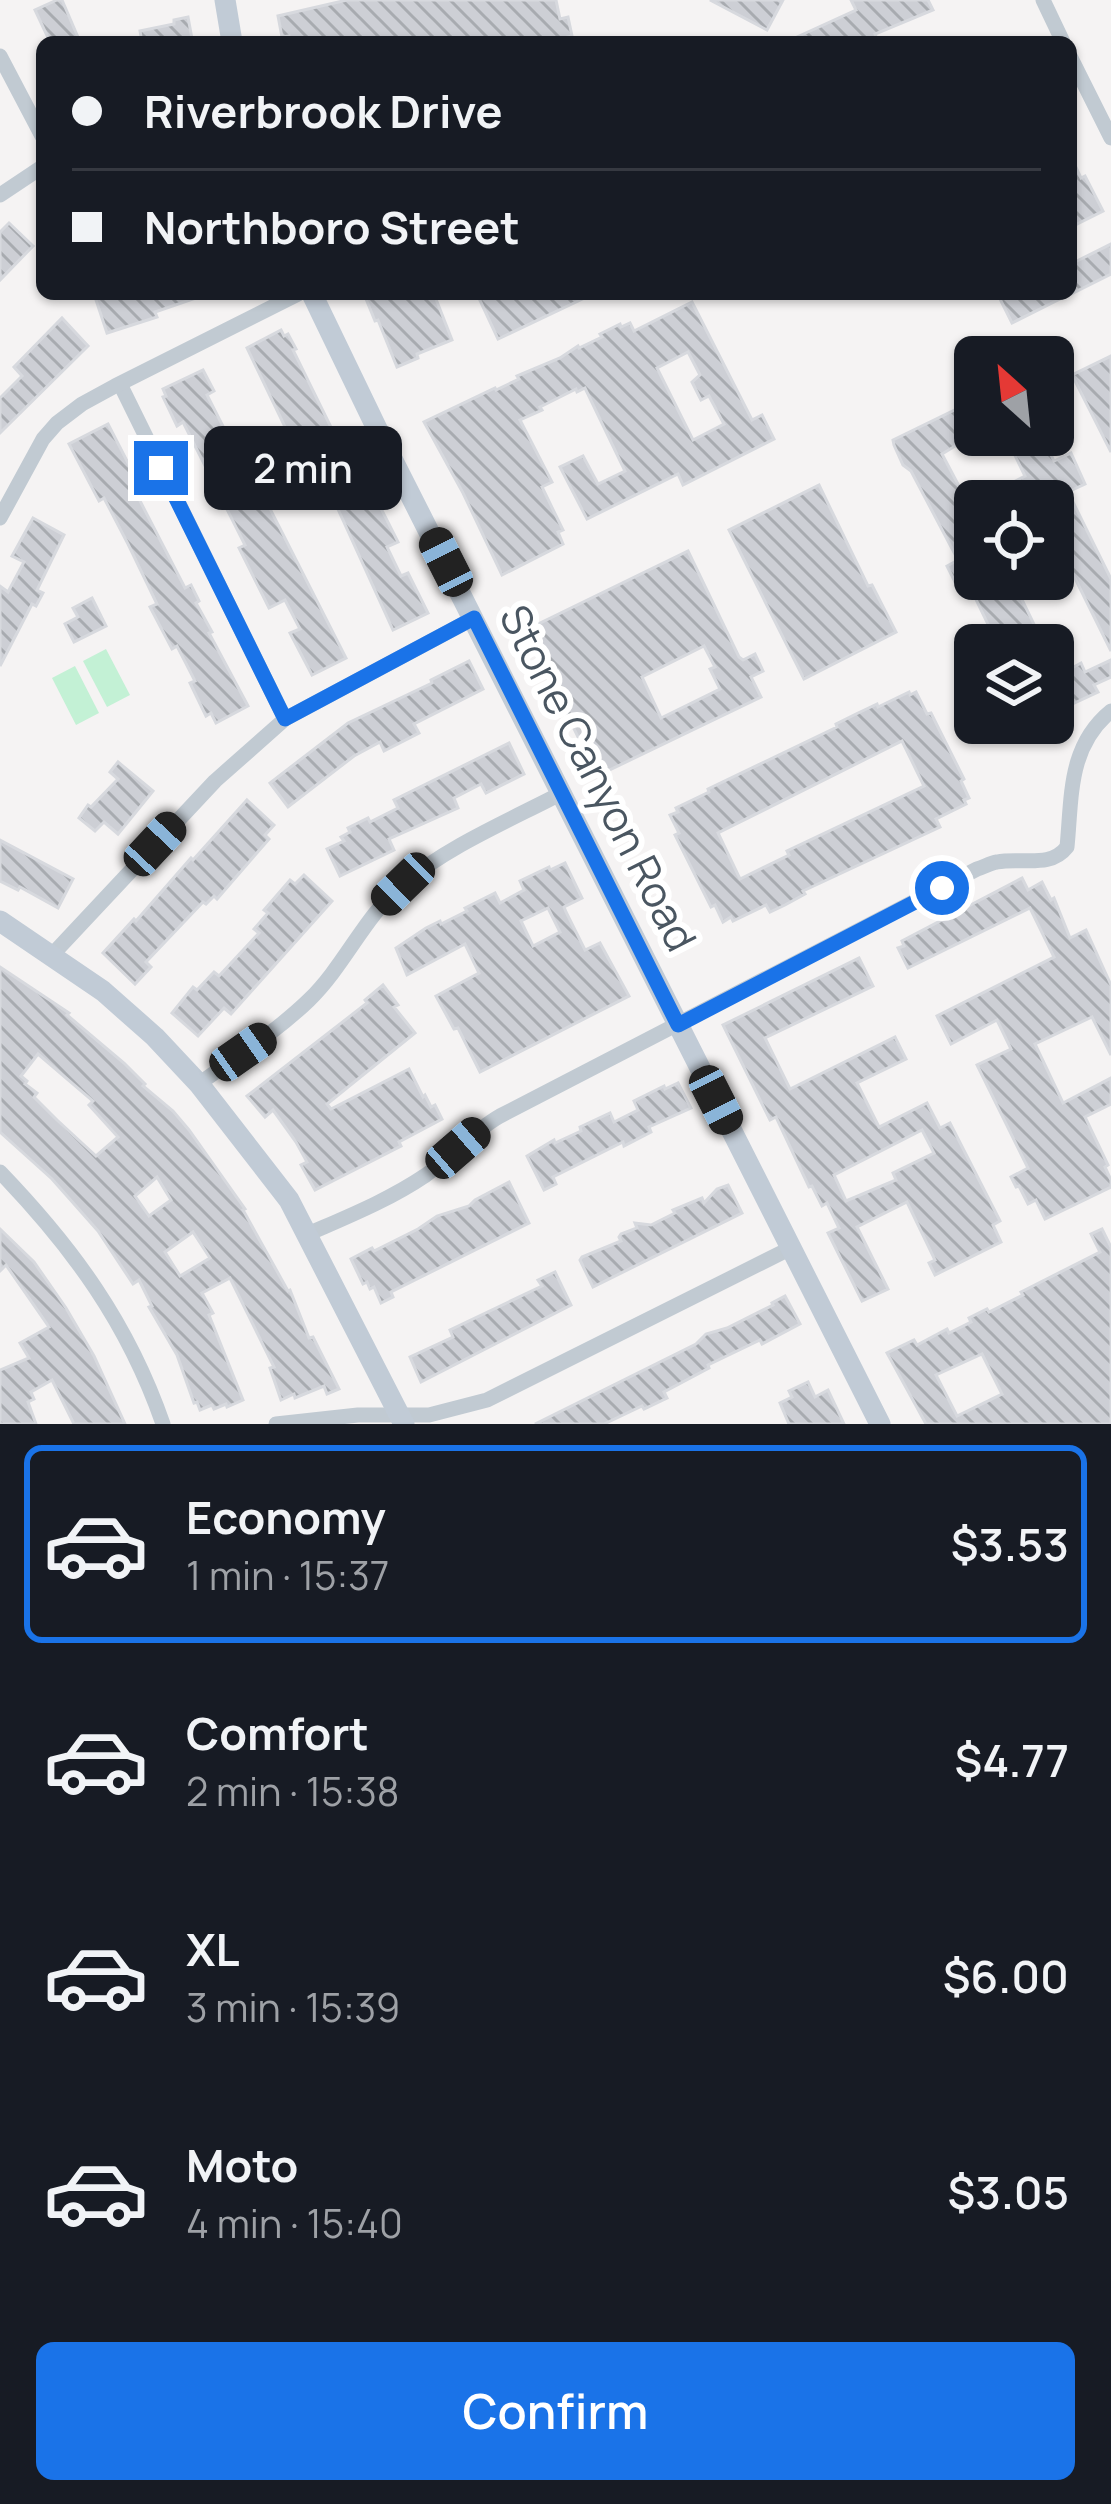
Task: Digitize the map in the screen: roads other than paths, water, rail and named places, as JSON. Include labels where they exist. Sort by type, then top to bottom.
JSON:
[{"type":"street","points":[[224,0],[231,36]]},
{"type":"street","points":[[1043,0],[1060,36]]},
{"type":"street","points":[[0,56],[36,125]]},
{"type":"street","points":[[1077,70],[1111,138]]},
{"type":"street","points":[[0,195],[36,171]]},
{"type":"street","points":[[0,518],[43,439],[57,423],[82,404],[286,300]]},
{"type":"street","name":"Stone Canyon Road","points":[[315,300],[880,1424]]},
{"type":"street","points":[[120,384],[285,719]]},
{"type":"street","points":[[52,955],[215,781],[285,719],[474,618]]},
{"type":"street","points":[[308,1234],[393,1197],[488,1123],[977,869],[998,862],[1044,861],[1062,854],[1067,847],[1081,748],[1111,711]]},
{"type":"street","points":[[199,1084],[311,998],[403,884],[434,861],[562,793]]},
{"type":"street","points":[[0,921],[103,992],[155,1036],[199,1084],[263,1164],[308,1234],[401,1419]]},
{"type":"street","points":[[0,1172],[50,1224],[100,1292],[135,1354],[163,1424]]},
{"type":"street","points":[[276,1424],[309,1419],[401,1419],[488,1400],[790,1248]]}]
